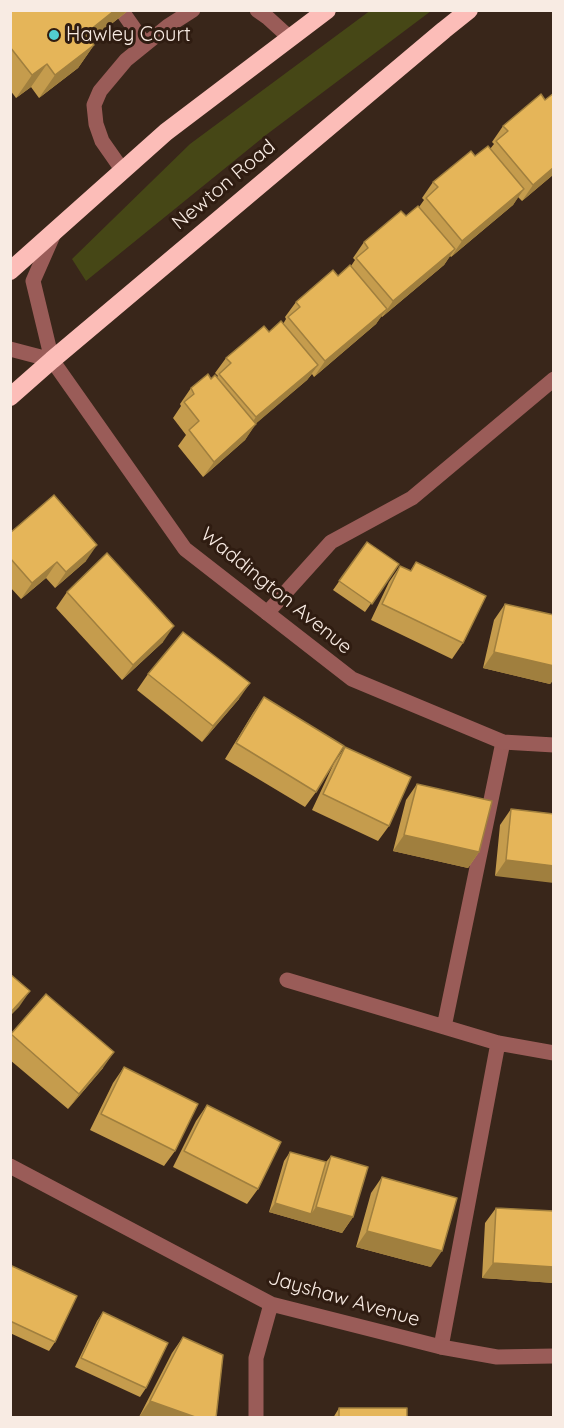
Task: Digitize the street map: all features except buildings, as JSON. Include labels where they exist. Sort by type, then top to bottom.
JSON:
[{"type":"highway","points":[[10,271],[166,132],[327,10]]},
{"type":"highway","name":"Newton Road","points":[[10,397],[470,10]]},
{"type":"street","points":[[123,171],[102,141],[96,124],[94,105],[100,91],[126,60],[168,26],[193,10]]},
{"type":"street","points":[[257,10],[290,38]]},
{"type":"street","points":[[124,14],[145,44]]},
{"type":"street","name":"Waddington Avenue","points":[[56,230],[33,281],[52,360],[185,549],[352,679],[503,742],[554,745]]},
{"type":"street","points":[[10,349],[52,360]]},
{"type":"street","points":[[267,612],[332,542],[412,498],[554,379]]},
{"type":"street","points":[[444,1027],[503,742]]},
{"type":"street","points":[[287,980],[498,1043],[554,1053]]},
{"type":"street","points":[[441,1347],[498,1043]]},
{"type":"street","name":"Jayshaw Avenue","points":[[10,1166],[271,1304],[441,1347],[496,1357],[554,1356]]},
{"type":"street","points":[[256,1418],[256,1358],[271,1304]]},
{"type":"shaded area","points":[[371,10],[431,11],[266,135],[86,281],[72,259],[190,144]]},
{"type":"place","name":"Hawley Court","points":[[54,35]]}]
